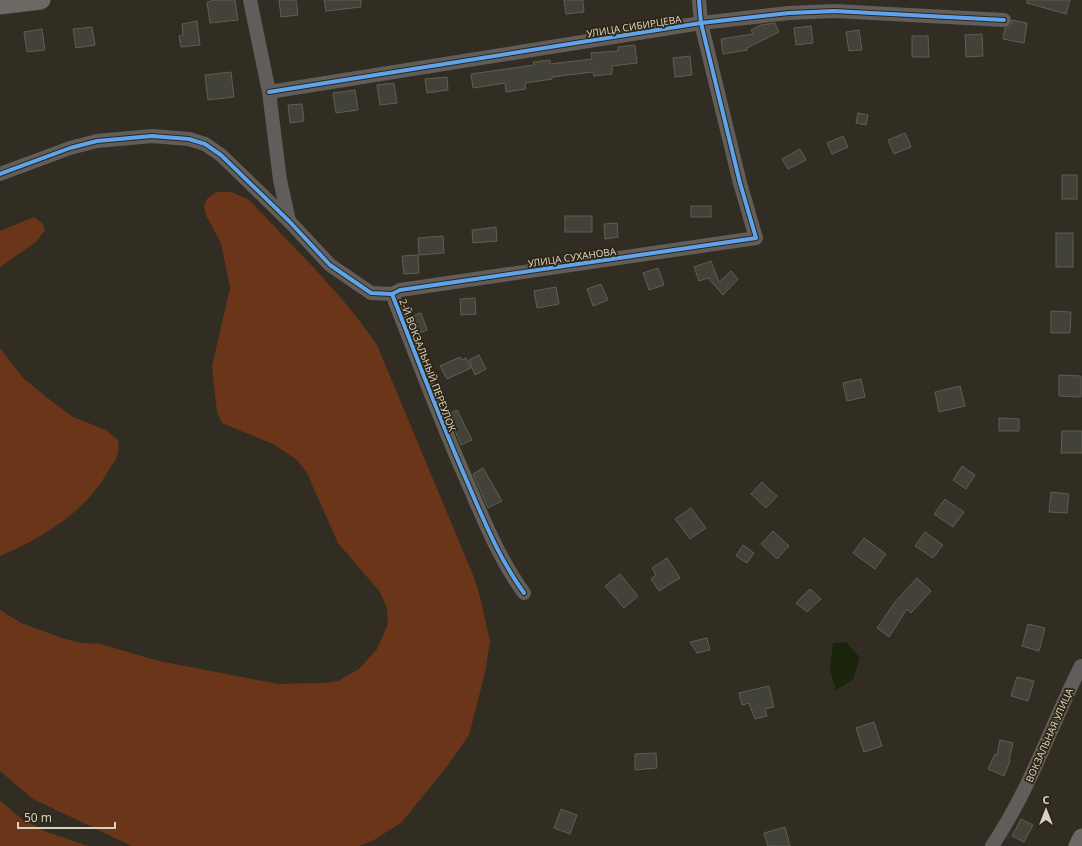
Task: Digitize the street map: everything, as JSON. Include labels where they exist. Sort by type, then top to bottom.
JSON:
[{"type":"main road","points":[[0,5],[41,0]]},
{"type":"main road","points":[[1078,846],[1082,838]]},
{"type":"street","points":[[250,0],[268,92],[280,180],[289,221]]},
{"type":"street","points":[[699,0],[701,23]]},
{"type":"street","name":"УЛИЦА СИБИРЦЕВА","points":[[268,92],[701,23],[789,13],[834,11],[1004,20]]},
{"type":"street","name":"УЛИЦА СУХАНОВА","points":[[392,294],[400,290],[756,238],[740,183],[701,23]]},
{"type":"street","name":"2-Й ВОКЗАЛЬНЫЙ ПЕРЕУЛОК","points":[[0,174],[70,148],[97,141],[152,136],[174,137],[205,144],[221,155],[289,221],[330,265],[348,279],[371,293],[392,294],[452,447],[496,550],[524,593]]},
{"type":"street","name":"ВОКЗАЛЬНАЯ УЛИЦА","points":[[992,846],[1032,774],[1064,699],[1081,666]]},
{"type":"shaded area","points":[[216,192],[232,192],[249,200],[332,288],[363,325],[377,345],[473,575],[479,593],[490,641],[485,673],[469,735],[448,765],[402,822],[374,840],[359,846],[132,846],[33,799],[0,771],[0,610],[21,623],[65,639],[82,643],[100,644],[159,661],[278,684],[324,683],[338,681],[359,669],[377,649],[388,624],[387,608],[380,592],[338,543],[307,473],[297,460],[273,444],[222,423],[217,412],[212,366],[230,288],[221,243],[206,215],[204,206],[207,199]]},
{"type":"shaded area","points":[[34,217],[42,223],[45,230],[36,242],[0,267],[0,231]]},
{"type":"shaded area","points":[[0,348],[23,378],[50,400],[73,417],[106,430],[118,440],[118,454],[117,458],[98,487],[74,512],[61,523],[31,541],[0,556]]},
{"type":"shaded area","points":[[846,642],[860,658],[853,679],[836,690],[830,670],[833,643]]},
{"type":"shaded area","points":[[0,801],[22,819],[47,832],[88,846],[0,846]]},
{"type":"building","points":[[214,0],[235,0],[238,20],[210,23],[207,2]]},
{"type":"building","points":[[279,0],[296,0],[298,15],[281,17]]},
{"type":"building","points":[[324,0],[361,0],[361,7],[326,11]]},
{"type":"building","points":[[564,0],[583,0],[584,12],[566,14]]},
{"type":"building","points":[[1027,0],[1070,0],[1066,14],[1027,3]]},
{"type":"building","points":[[1012,20],[1027,23],[1024,43],[1003,39],[1005,28],[1011,25]]},
{"type":"building","points":[[197,21],[200,45],[181,47],[179,36],[183,35],[182,24]]},
{"type":"building","points":[[775,23],[779,32],[747,48],[747,50],[723,54],[721,39],[753,34],[751,30],[761,25]]},
{"type":"building","points":[[811,26],[813,43],[796,45],[794,28]]},
{"type":"building","points":[[92,27],[95,45],[76,48],[73,29]]},
{"type":"building","points":[[42,29],[45,50],[27,52],[24,32]]},
{"type":"building","points":[[859,30],[862,50],[849,51],[846,32]]},
{"type":"building","points":[[982,34],[983,56],[966,57],[965,35]]},
{"type":"building","points":[[912,36],[928,36],[929,57],[912,57]]},
{"type":"building","points":[[635,45],[637,63],[612,66],[612,74],[594,76],[593,72],[552,77],[552,79],[525,83],[526,89],[506,92],[505,83],[473,88],[471,74],[534,65],[533,62],[550,60],[550,64],[592,59],[591,53],[618,51],[618,47]]},
{"type":"building","points":[[690,56],[692,75],[675,77],[673,58]]},
{"type":"building","points":[[231,72],[234,97],[208,100],[205,75]]},
{"type":"building","points":[[447,77],[448,90],[427,93],[425,79]]},
{"type":"building","points":[[394,83],[397,103],[380,105],[377,85]]},
{"type":"building","points":[[355,90],[358,110],[336,113],[333,93]]},
{"type":"building","points":[[302,104],[304,121],[290,123],[288,105]]},
{"type":"building","points":[[858,113],[868,115],[866,125],[856,123]]},
{"type":"building","points":[[905,133],[911,147],[894,154],[888,140]]},
{"type":"building","points":[[843,136],[848,147],[832,154],[827,143]]},
{"type":"building","points":[[800,149],[806,160],[788,169],[782,159]]},
{"type":"building","points":[[1062,175],[1077,175],[1077,199],[1062,199]]},
{"type":"building","points":[[691,206],[711,206],[711,217],[691,217]]},
{"type":"building","points":[[565,216],[592,216],[592,232],[565,232]]},
{"type":"building","points":[[617,223],[618,237],[605,239],[604,224]]},
{"type":"building","points":[[496,227],[497,241],[473,243],[472,230]]},
{"type":"building","points":[[1056,233],[1073,233],[1073,267],[1056,267]]},
{"type":"building","points":[[443,236],[444,253],[419,255],[418,238]]},
{"type":"building","points":[[418,255],[419,273],[404,274],[402,256]]},
{"type":"building","points":[[711,261],[719,282],[731,271],[738,279],[723,295],[708,278],[699,281],[694,267]]},
{"type":"building","points":[[658,268],[664,285],[649,290],[643,273]]},
{"type":"building","points":[[601,284],[608,300],[593,306],[587,289]]},
{"type":"building","points":[[556,287],[559,304],[537,308],[534,291]]},
{"type":"building","points":[[475,298],[476,314],[461,315],[460,299]]},
{"type":"building","points":[[1051,311],[1071,312],[1070,333],[1051,333]]},
{"type":"building","points":[[421,313],[427,330],[417,334],[410,317]]},
{"type":"building","points":[[479,355],[486,369],[475,375],[469,360]]},
{"type":"building","points":[[460,357],[462,360],[466,358],[471,368],[447,379],[440,366]]},
{"type":"building","points":[[1059,375],[1081,376],[1081,397],[1059,396]]},
{"type":"building","points":[[861,379],[865,397],[847,401],[843,383]]},
{"type":"building","points":[[960,386],[965,406],[939,412],[935,392]]},
{"type":"building","points":[[457,410],[472,440],[461,445],[448,414]]},
{"type":"building","points":[[999,418],[1019,419],[1019,431],[999,431]]},
{"type":"building","points":[[1062,431],[1082,431],[1082,453],[1061,453]]},
{"type":"building","points":[[962,466],[975,475],[966,489],[953,480]]},
{"type":"building","points":[[483,468],[502,501],[488,508],[473,474]]},
{"type":"building","points":[[762,482],[777,496],[766,508],[751,494]]},
{"type":"building","points":[[1051,492],[1069,494],[1067,513],[1049,512]]},
{"type":"building","points":[[945,499],[964,512],[953,527],[934,514]]},
{"type":"building","points":[[691,508],[706,528],[690,539],[675,519]]},
{"type":"building","points":[[773,531],[789,546],[777,559],[761,544]]},
{"type":"building","points":[[925,532],[943,545],[933,558],[915,546]]},
{"type":"building","points":[[864,538],[886,554],[875,569],[853,553]]},
{"type":"building","points":[[743,545],[754,553],[747,563],[736,556]]},
{"type":"building","points":[[667,558],[680,578],[659,591],[651,579],[656,575],[652,568]]},
{"type":"building","points":[[620,574],[638,596],[624,608],[605,586]]},
{"type":"building","points":[[917,578],[931,591],[911,613],[907,609],[889,637],[877,628],[895,602]]},
{"type":"building","points":[[810,589],[821,599],[807,612],[796,603]]},
{"type":"building","points":[[1028,624],[1045,628],[1039,651],[1022,646]]},
{"type":"building","points":[[707,638],[710,650],[697,653],[690,642]]},
{"type":"building","points":[[1017,677],[1034,681],[1028,701],[1011,696]]},
{"type":"building","points":[[769,686],[774,707],[765,709],[767,716],[755,719],[749,703],[742,705],[739,693]]},
{"type":"building","points":[[874,722],[882,746],[864,752],[856,728]]},
{"type":"building","points":[[1000,740],[1013,743],[1010,761],[1004,776],[988,769],[995,754],[997,755]]},
{"type":"building","points":[[656,753],[657,768],[635,770],[635,754]]},
{"type":"building","points":[[561,809],[577,815],[570,834],[554,828]]},
{"type":"building","points":[[1021,819],[1033,825],[1024,842],[1012,836]]},
{"type":"building","points":[[785,827],[790,846],[768,846],[764,833]]},
{"type":"cycle path","points":[[392,294],[400,290],[756,238],[740,183],[701,23],[699,0]]},
{"type":"cycle path","points":[[269,92],[701,23],[789,13],[834,11],[1004,20]]},
{"type":"cycle path","points":[[0,174],[70,148],[97,141],[152,136],[189,139],[205,144],[221,155],[289,221],[330,265],[371,293],[392,294],[439,414],[481,514],[500,554],[524,593]]}]
